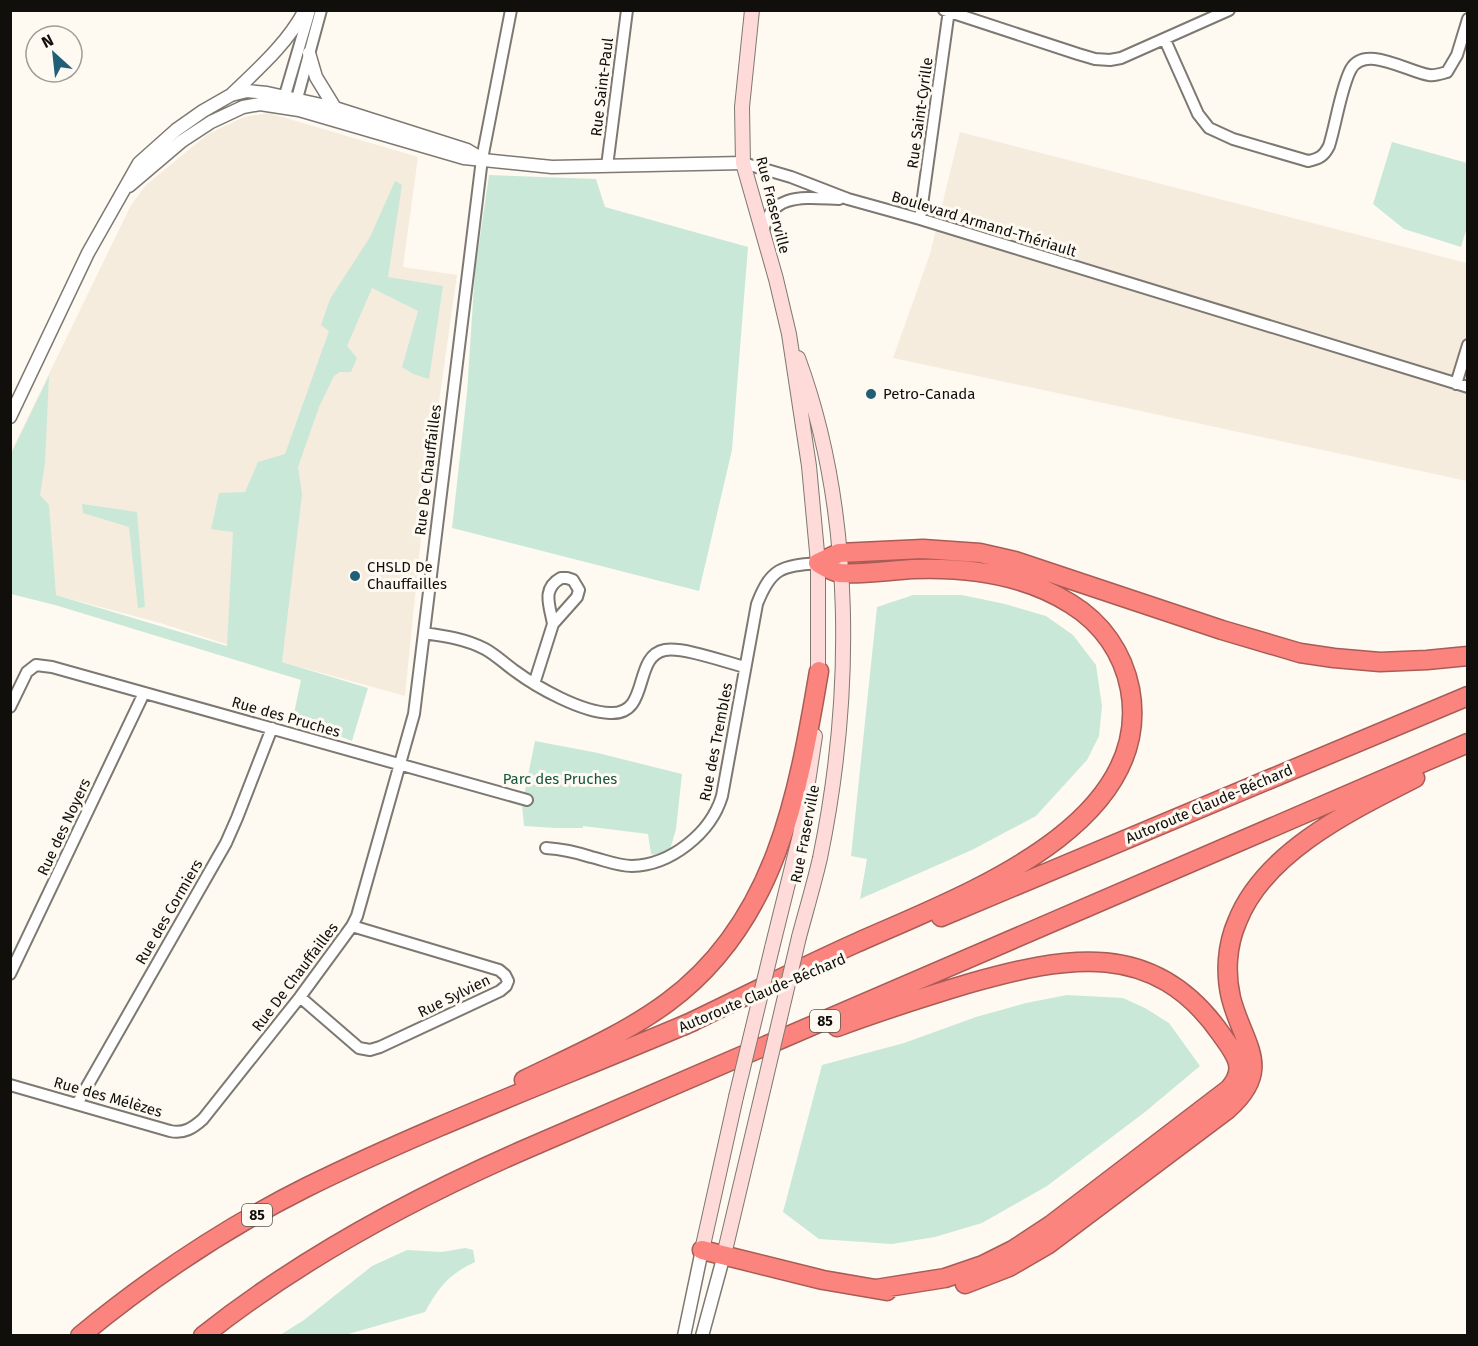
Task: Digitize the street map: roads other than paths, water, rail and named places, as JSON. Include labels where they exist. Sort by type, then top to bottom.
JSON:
[{"type":"highway","points":[[818,563],[839,553],[923,549],[980,553],[1015,561],[1222,630],[1300,653],[1345,660],[1380,662],[1467,656]]},
{"type":"highway","points":[[683,1026],[960,896],[1021,864],[1055,841],[1097,803],[1114,780],[1128,749],[1133,719],[1132,700],[1124,668],[1112,643],[1103,631],[1071,604],[1045,590],[1023,582],[976,571],[915,569],[841,573],[818,563]]},
{"type":"highway","points":[[297,1192],[386,1142],[519,1083],[608,1038],[666,1004],[700,976],[724,950],[742,924],[780,844],[801,769],[819,671]]},
{"type":"highway","name":"Autoroute Claude-Béchard","points":[[80,1335],[177,1264],[297,1192],[343,1170],[449,1123],[1467,696]]},
{"type":"highway","name":"85","points":[[202,1335],[300,1267],[382,1217],[473,1172],[1467,743]]},
{"type":"highway","points":[[702,1250],[823,1280],[906,1293],[934,1291],[976,1281],[1009,1267],[1038,1250],[1078,1223],[1235,1102],[1248,1087],[1253,1064],[1250,1049],[1230,996],[1228,958],[1234,929],[1250,897],[1280,863],[1325,828],[1394,789],[1467,753]]},
{"type":"highway","points":[[650,1097],[877,1013],[1001,974],[1042,966],[1079,962],[1128,966],[1168,981],[1206,1014],[1223,1036],[1239,1066],[1238,1079],[1229,1089],[1051,1225],[1013,1250],[983,1265],[945,1278],[876,1289]]},
{"type":"main road","name":"Rue Fraserville","points":[[702,1250],[806,800],[815,731],[819,671],[818,563],[809,466],[789,334],[743,163],[742,107],[752,10]]},
{"type":"main road","name":"Rue Fraserville","points":[[724,1255],[819,859],[836,762],[843,669],[841,573],[829,477],[816,414],[789,334]]},
{"type":"street","points":[[231,95],[271,56],[295,28],[305,10]]},
{"type":"street","points":[[289,102],[310,10]]},
{"type":"street","points":[[289,102],[309,53],[321,10]]},
{"type":"street","name":"Rue De Chauffailles","points":[[196,1125],[300,997],[352,926],[400,765],[414,714],[482,159],[510,10]]},
{"type":"street","name":"Rue Saint-Paul","points":[[607,166],[627,10]]},
{"type":"street","points":[[948,11],[1095,59],[1110,60],[1121,58],[1165,40],[1229,10]]},
{"type":"street","name":"Rue Saint-Cyrille","points":[[920,219],[948,11]]},
{"type":"street","points":[[1165,40],[1198,114],[1209,128],[1233,138],[1308,161],[1316,160],[1329,146],[1347,80],[1357,62],[1369,57],[1426,75],[1437,76],[1447,72],[1457,55],[1467,19]]},
{"type":"street","points":[[309,53],[316,77],[335,108]]},
{"type":"street","name":"Boulevard Armand-Thériault","points":[[10,417],[88,253],[140,163],[156,147],[203,111],[231,95],[247,91],[289,102],[464,158],[521,165],[743,163],[791,177],[848,199],[1467,387]]},
{"type":"street","name":"Boulevard Armand-Thériault","points":[[122,192],[182,141],[226,113],[260,104],[289,102],[335,108],[467,150],[482,159]]},
{"type":"street","points":[[762,236],[764,222],[771,211],[782,203],[802,198],[848,199]]},
{"type":"street","points":[[1456,384],[1467,345]]},
{"type":"street","name":"Rue des Trembles","points":[[546,848],[561,849],[614,864],[631,866],[647,864],[676,852],[702,833],[718,809],[722,796],[757,604],[768,579],[782,569],[818,563]]},
{"type":"street","points":[[534,684],[553,624]]},
{"type":"street","points":[[424,633],[461,640],[486,650],[534,684],[556,696],[611,713],[621,711],[631,705],[641,688],[647,663],[663,650],[680,650],[746,667]]},
{"type":"street","name":"Rue des Pruches","points":[[10,707],[27,672],[36,665],[52,667],[527,800]]},
{"type":"street","name":"Rue des Noyers","points":[[10,974],[144,693]]},
{"type":"street","name":"Rue des Cormiers","points":[[77,1104],[225,843],[272,728]]},
{"type":"street","name":"Rue Sylvien","points":[[300,997],[359,1048],[369,1050],[500,991],[508,981],[499,970],[352,926]]},
{"type":"street","name":"Rue des Mélèzes","points":[[10,1085],[179,1133],[196,1125]]},
{"type":"street","name":"Rue Fraserville","points":[[684,1335],[702,1250]]},
{"type":"street","name":"Rue Fraserville","points":[[702,1335],[724,1255]]},
{"type":"place","name":"Petro-Canada","points":[[871,394]]},
{"type":"place","name":"CHSLD De Chauffailles","points":[[355,576]]},
{"type":"park label","name":"Parc des Pruches","points":[[560,779]]}]
